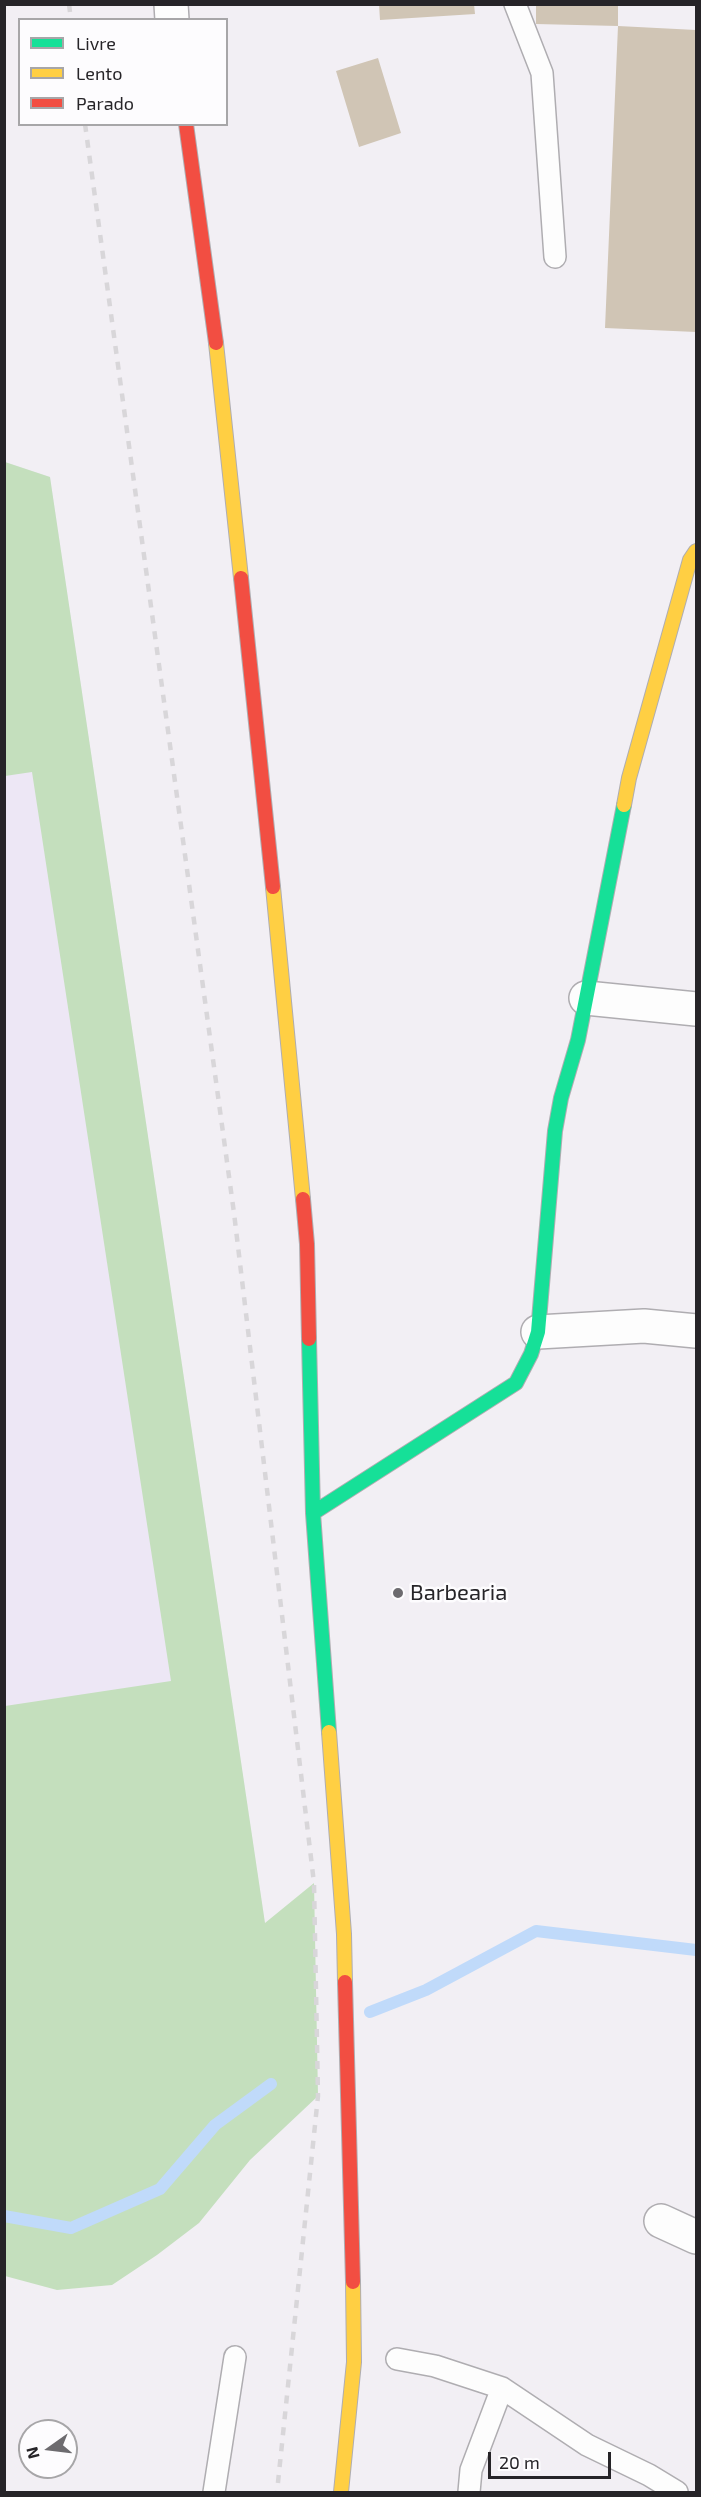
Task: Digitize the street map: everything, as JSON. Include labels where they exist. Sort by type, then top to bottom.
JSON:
[{"type":"street","points":[[186,126],[216,339],[279,942],[307,1244],[313,1513],[344,1934],[351,2185],[354,2362],[341,2493]]},
{"type":"street","points":[[313,1513],[516,1383],[531,1354],[538,1332],[555,1131],[561,1098],[578,1040],[629,778],[690,560],[696,550]]},
{"type":"street","points":[[586,998],[696,1009]]},
{"type":"street","points":[[538,1332],[644,1326],[696,1331]]},
{"type":"street","points":[[661,2221],[696,2237]]},
{"type":"lane","points":[[515,4],[542,73],[555,257]]},
{"type":"lane","points":[[214,2493],[235,2357]]},
{"type":"lane","points":[[397,2359],[435,2366],[502,2388],[587,2445],[649,2475],[677,2493]]},
{"type":"lane","points":[[469,2493],[471,2470],[502,2388]]},
{"type":"shaded area","points":[[5,462],[50,477],[265,1924],[5,2146]]},
{"type":"green space","points":[[5,462],[50,477],[265,1923],[314,1883],[318,2096],[250,2160],[199,2223],[157,2255],[112,2285],[57,2290],[5,2276],[5,1706],[171,1681],[32,772],[5,776]]},
{"type":"building","points":[[379,4],[474,4],[475,14],[380,20]]},
{"type":"building","points":[[536,5],[618,5],[618,26],[536,24]]},
{"type":"building","points":[[618,26],[696,30],[696,332],[605,328]]},
{"type":"building","points":[[378,58],[401,133],[359,147],[336,71]]},
{"type":"waterway","points":[[370,2012],[426,1990],[536,1931],[696,1950]]},
{"type":"waterway","points":[[4,2216],[71,2228],[160,2189],[215,2125],[271,2084]]},
{"type":"railway","points":[[69,4],[71,18]]},
{"type":"railway","points":[[85,126],[234,1213],[314,1883],[318,2096],[277,2492]]},
{"type":"traffic: fast","points":[[313,1513],[516,1383],[531,1354],[538,1332],[555,1131],[561,1098],[578,1040],[624,805]]},
{"type":"traffic: fast","points":[[309,1339],[313,1513],[329,1732]]},
{"type":"traffic: slow","points":[[216,343],[241,578]]},
{"type":"traffic: slow","points":[[624,805],[629,778],[690,560],[696,551]]},
{"type":"traffic: slow","points":[[273,887],[303,1199]]},
{"type":"traffic: slow","points":[[329,1732],[344,1934],[345,1982]]},
{"type":"traffic: slow","points":[[341,2492],[354,2362],[353,2282]]},
{"type":"traffic: jam","points":[[186,126],[216,343]]},
{"type":"traffic: jam","points":[[241,578],[273,887]]},
{"type":"traffic: jam","points":[[303,1199],[307,1244],[309,1339]]},
{"type":"traffic: jam","points":[[345,1982],[353,2282]]},
{"type":"place","name":"Barbearia","points":[[398,1593]]}]
